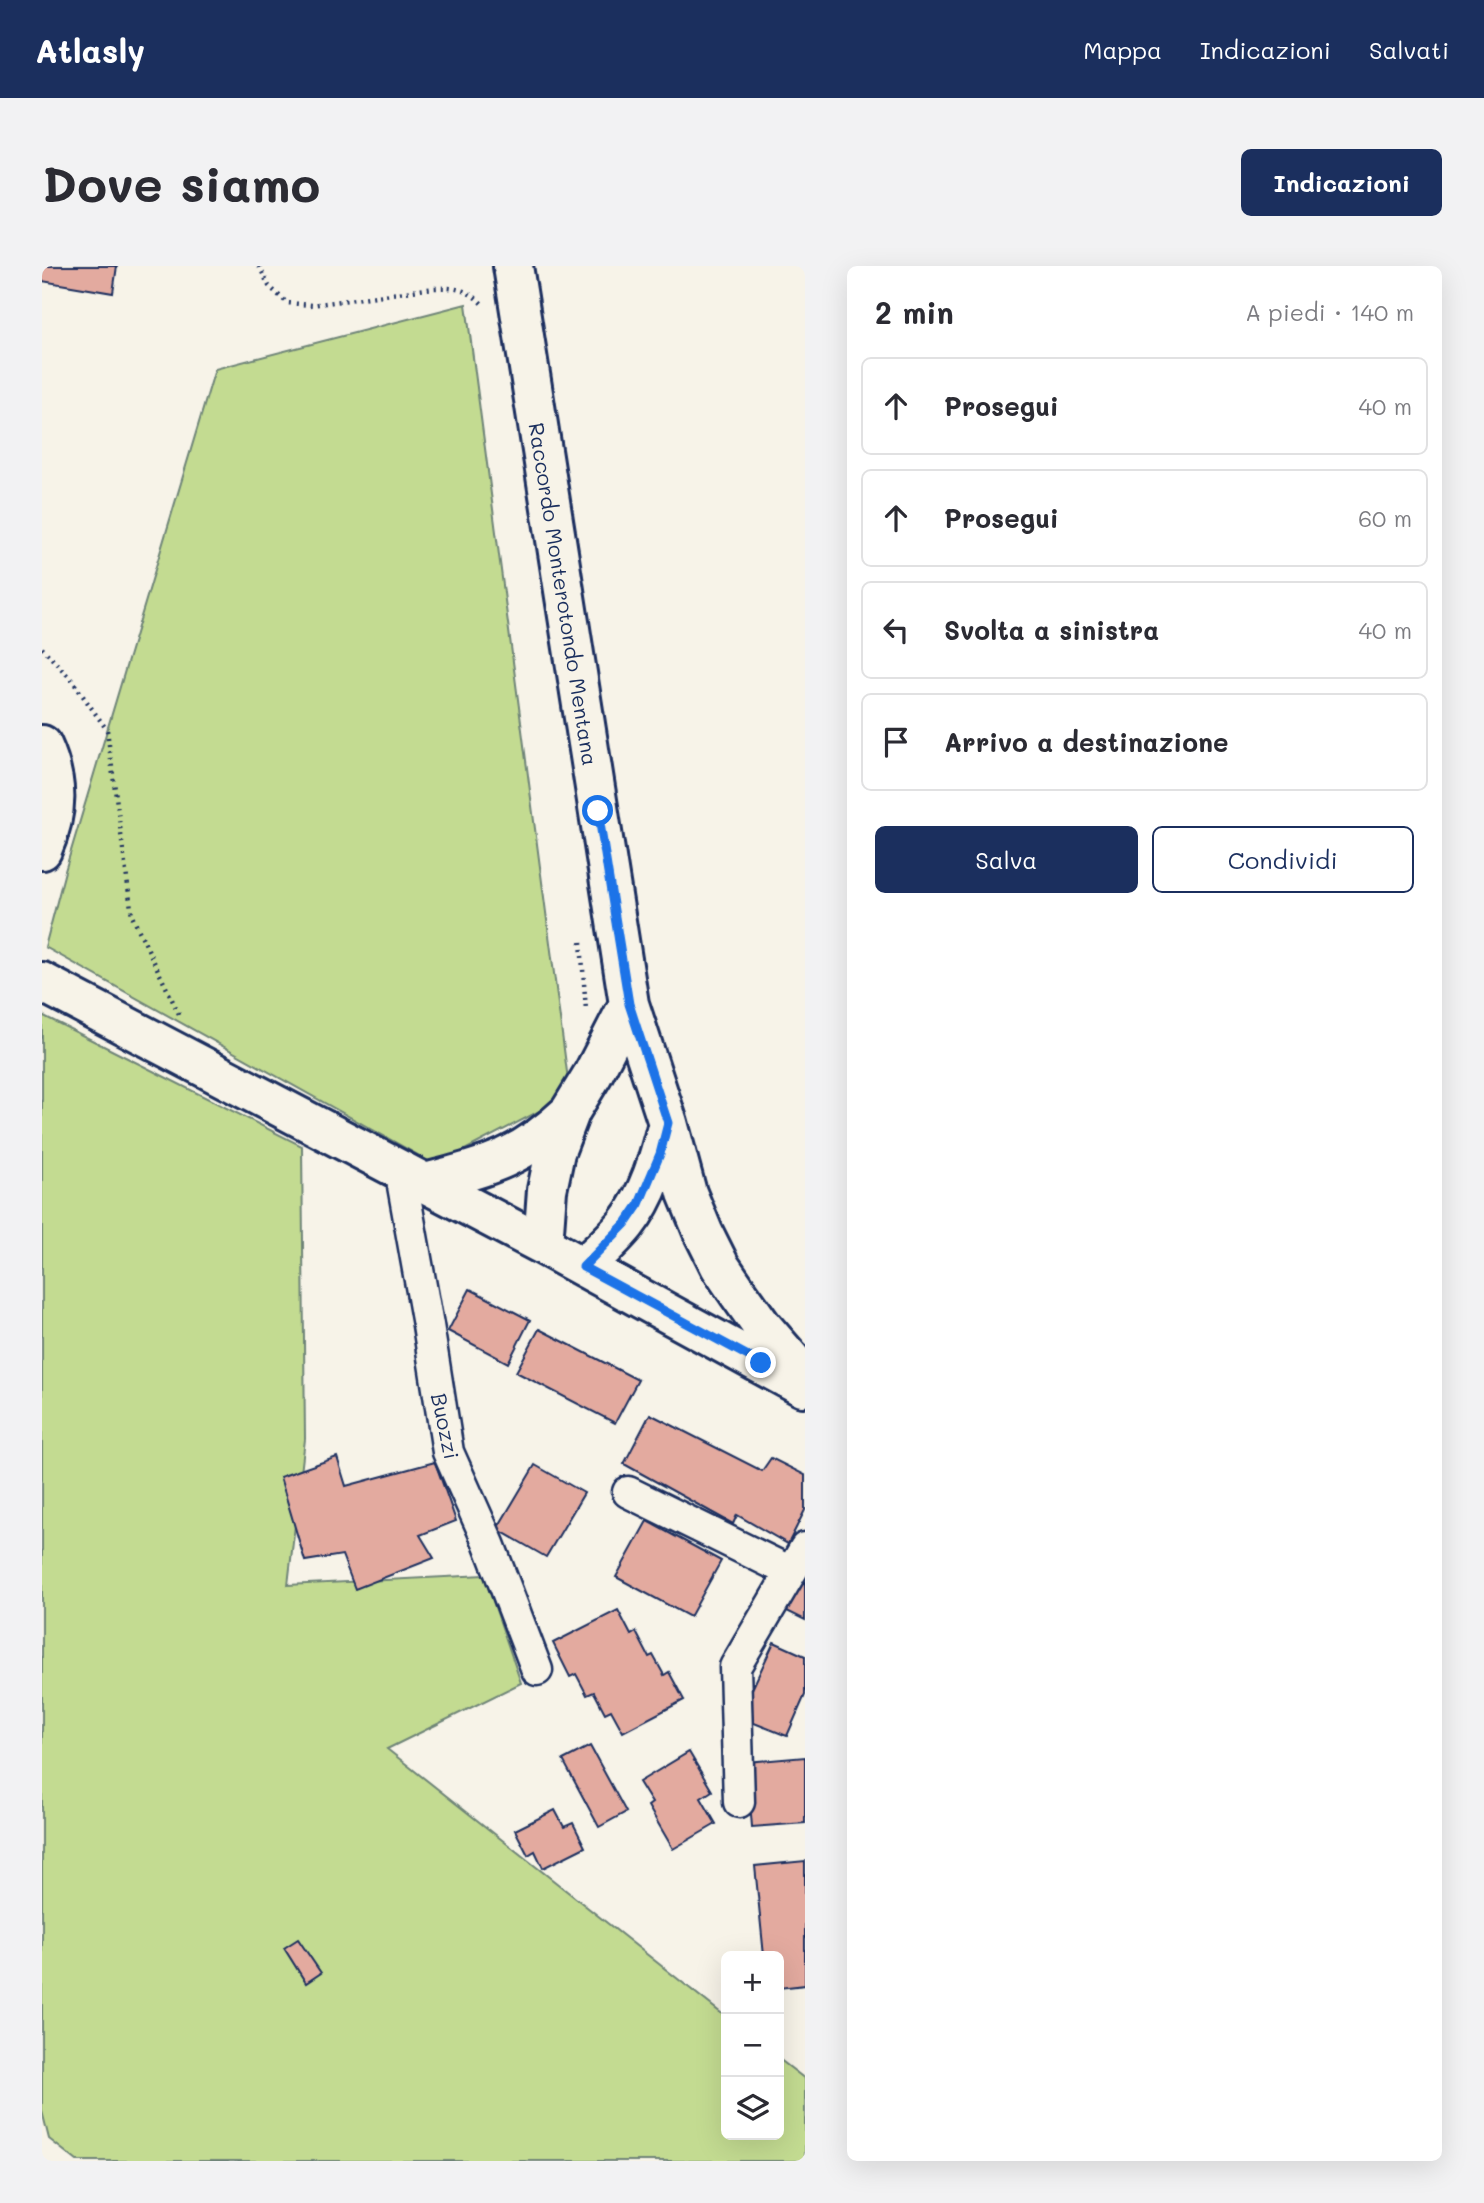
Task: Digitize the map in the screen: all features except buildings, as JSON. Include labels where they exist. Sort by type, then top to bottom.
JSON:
[{"type":"main road","name":"Raccordo Monterotondo Mentana","points":[[513,266],[629,1004],[668,1123],[687,1194],[702,1232],[720,1266],[761,1325],[805,1376]]},
{"type":"main road","points":[[42,745],[51,765],[55,797],[51,829],[42,850]]},
{"type":"main road","points":[[47,982],[543,1245],[805,1388]]},
{"type":"main road","points":[[543,1245],[547,1191],[555,1152],[571,1110],[629,1004]]},
{"type":"main road","points":[[412,1176],[498,1162],[537,1140],[571,1110]]},
{"type":"main road","points":[[583,1267],[626,1223],[639,1204],[660,1154],[668,1123]]},
{"type":"street","name":"Buozzi","points":[[412,1176],[428,1325],[448,1452],[489,1544],[537,1670]]},
{"type":"street","points":[[628,1492],[798,1560],[735,1667],[739,1802]]},
{"type":"path","points":[[260,266],[269,286],[286,303],[312,305],[454,287],[467,292],[488,312]]},
{"type":"path","points":[[42,648],[71,679],[107,730],[132,915],[183,1021]]},
{"type":"path","points":[[580,936],[587,1017]]},
{"type":"green space","points":[[466,304],[570,1095],[436,1165],[45,947],[65,871],[215,369]]},
{"type":"green space","points":[[42,1015],[302,1146],[305,1439],[288,1585],[484,1575],[521,1683],[387,1749],[721,2013],[721,2140],[784,2140],[784,2063],[805,2079],[805,2161],[77,2161],[49,2139],[42,2111]]},
{"type":"route","points":[[598,811],[629,1004],[668,1123],[650,1182],[639,1204],[608,1244],[583,1267],[761,1363]]}]
